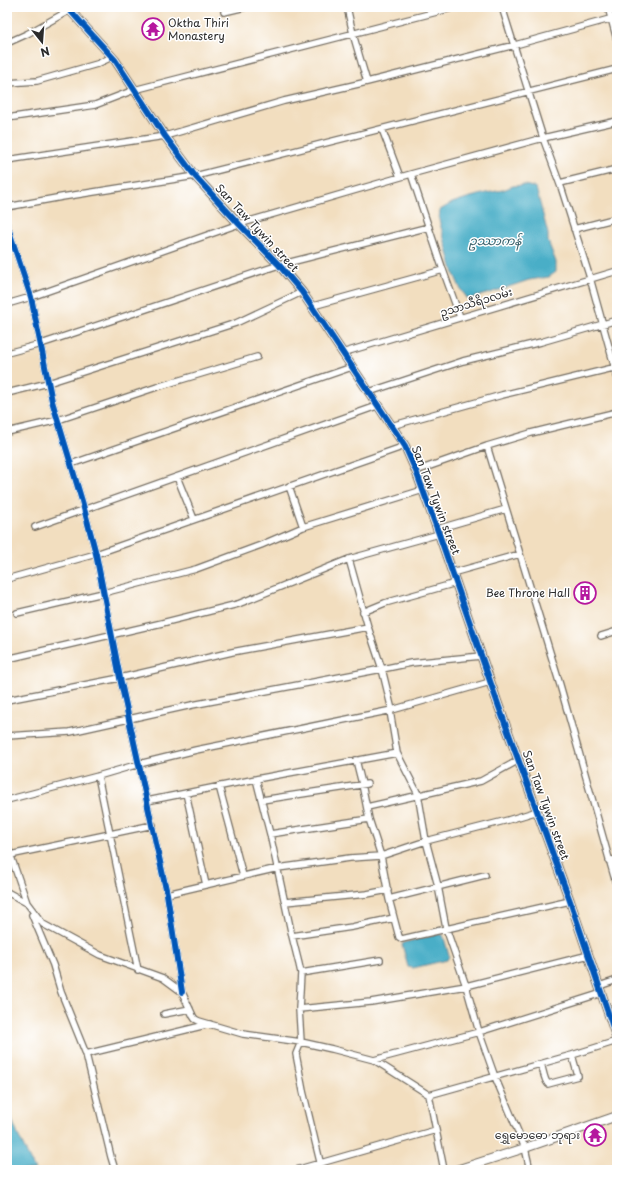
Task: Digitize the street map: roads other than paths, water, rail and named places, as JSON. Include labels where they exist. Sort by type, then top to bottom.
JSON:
[{"type":"street","points":[[7,43],[27,34],[68,9],[81,7]]},
{"type":"street","points":[[224,12],[245,7]]},
{"type":"street","points":[[347,7],[367,82]]},
{"type":"street","points":[[7,118],[95,105],[134,90],[456,7]]},
{"type":"street","points":[[502,7],[515,44],[543,138],[560,183],[590,278],[616,367],[617,376]]},
{"type":"street","points":[[608,7],[614,17],[617,40]]},
{"type":"street","name":"San Taw Tywin street","points":[[68,9],[115,60],[165,136],[195,176],[279,265],[313,306],[342,353],[405,446],[423,490],[490,682],[538,810],[617,1040]]},
{"type":"street","points":[[7,160],[165,136],[284,100],[367,82],[614,17]]},
{"type":"street","points":[[7,83],[37,81],[91,66],[112,57]]},
{"type":"street","points":[[7,207],[195,176],[617,69]]},
{"type":"street","points":[[7,304],[31,297],[239,224],[400,177],[543,138],[617,121]]},
{"type":"street","points":[[382,129],[400,177]]},
{"type":"street","points":[[560,183],[617,169]]},
{"type":"street","points":[[411,174],[460,317]]},
{"type":"street","points":[[574,229],[617,218]]},
{"type":"street","points":[[7,225],[31,297],[52,401],[96,554],[120,678],[167,894],[182,992],[195,1019],[243,1034],[301,1042],[374,1060],[429,1095],[444,1170]]},
{"type":"street","points":[[7,353],[40,344],[279,265],[429,227]]},
{"type":"street","points":[[313,306],[443,270]]},
{"type":"street","name":"ဥသာသီရိ၁လမ်း","points":[[342,353],[617,271]]},
{"type":"street","points":[[7,393],[48,383],[236,323],[302,292]]},
{"type":"street","points":[[369,392],[463,361],[540,342],[602,323],[617,320]]},
{"type":"street","points":[[7,432],[58,420],[157,387],[257,357]]},
{"type":"street","points":[[71,464],[352,367]]},
{"type":"street","points":[[391,426],[502,395],[616,367]]},
{"type":"street","points":[[35,527],[377,406]]},
{"type":"street","points":[[416,471],[487,446],[531,433],[617,412]]},
{"type":"street","points":[[7,579],[96,554],[405,446]]},
{"type":"street","points":[[487,446],[560,685],[617,887]]},
{"type":"street","points":[[177,477],[194,519]]},
{"type":"street","points":[[289,486],[303,527]]},
{"type":"street","points":[[17,613],[196,570],[303,527],[423,490]]},
{"type":"street","points":[[7,659],[238,604],[349,559],[438,532],[506,509]]},
{"type":"street","points":[[452,573],[520,554]]},
{"type":"street","points":[[349,559],[363,612],[382,669],[391,711],[397,754],[418,794],[426,841],[438,886],[446,928],[466,986],[479,1032],[495,1077],[525,1148],[530,1170]]},
{"type":"street","points":[[363,612],[385,603],[456,583]]},
{"type":"street","points":[[7,700],[120,678],[232,652],[368,627]]},
{"type":"street","points":[[601,636],[617,631]]},
{"type":"street","points":[[7,736],[70,732],[192,705],[411,663],[481,656]]},
{"type":"street","points":[[7,800],[196,750],[391,711],[490,682]]},
{"type":"street","points":[[147,801],[356,760],[397,754]]},
{"type":"street","points":[[356,760],[365,784],[369,819],[381,856],[389,898],[399,937],[402,939],[570,901]]},
{"type":"street","points":[[367,807],[418,794],[481,781],[519,760]]},
{"type":"street","points":[[98,776],[138,970]]},
{"type":"street","points":[[256,779],[278,868],[292,936],[300,964],[301,974],[299,1009],[301,1042],[296,1054],[303,1091],[322,1170]]},
{"type":"street","points":[[262,800],[365,784]]},
{"type":"street","points":[[219,786],[243,876]]},
{"type":"street","points":[[186,793],[206,884]]},
{"type":"street","points":[[167,894],[278,868],[350,858],[381,856],[426,841],[508,820],[538,810]]},
{"type":"street","points":[[270,834],[369,819]]},
{"type":"street","points":[[10,855],[153,825]]},
{"type":"street","points":[[7,845],[27,903],[53,964],[61,992],[86,1054],[115,1170]]},
{"type":"street","points":[[609,861],[617,859]]},
{"type":"street","points":[[389,898],[485,875]]},
{"type":"street","points":[[285,902],[367,894],[388,890]]},
{"type":"street","points":[[7,892],[27,903],[43,924],[100,956],[163,978],[182,992]]},
{"type":"street","points":[[292,936],[352,927],[394,918]]},
{"type":"street","points":[[299,1009],[371,1002],[466,986],[589,955]]},
{"type":"street","points":[[301,974],[380,960]]},
{"type":"street","points":[[374,1060],[479,1032],[601,990],[617,980]]},
{"type":"street","points":[[164,1014],[190,1008]]},
{"type":"street","points":[[86,1054],[210,1024]]},
{"type":"street","points":[[429,1095],[572,1055],[617,1040]]},
{"type":"street","points":[[541,1064],[545,1081],[548,1084],[578,1076],[572,1055]]},
{"type":"street","points":[[460,1170],[617,1116]]},
{"type":"street","points":[[296,1170],[436,1130]]},
{"type":"water","name":"ဥဿာကန်","points":[[525,185],[536,188],[548,234],[548,241],[556,262],[556,272],[549,277],[529,280],[468,299],[461,290],[454,274],[439,220],[440,210],[452,203],[467,198],[503,190],[513,186]]},
{"type":"water","points":[[440,934],[443,935],[449,956],[447,960],[413,968],[408,967],[402,944]]},
{"type":"water","points":[[7,1107],[18,1135],[35,1170],[7,1170]]},
{"type":"place","name":"Oktha Thiri Monastery","points":[[153,29]]},
{"type":"place","name":"Bee Throne Hall","points":[[585,593]]},
{"type":"place","name":"ရွှေမောဓော ဘုရား","points":[[595,1135]]}]
